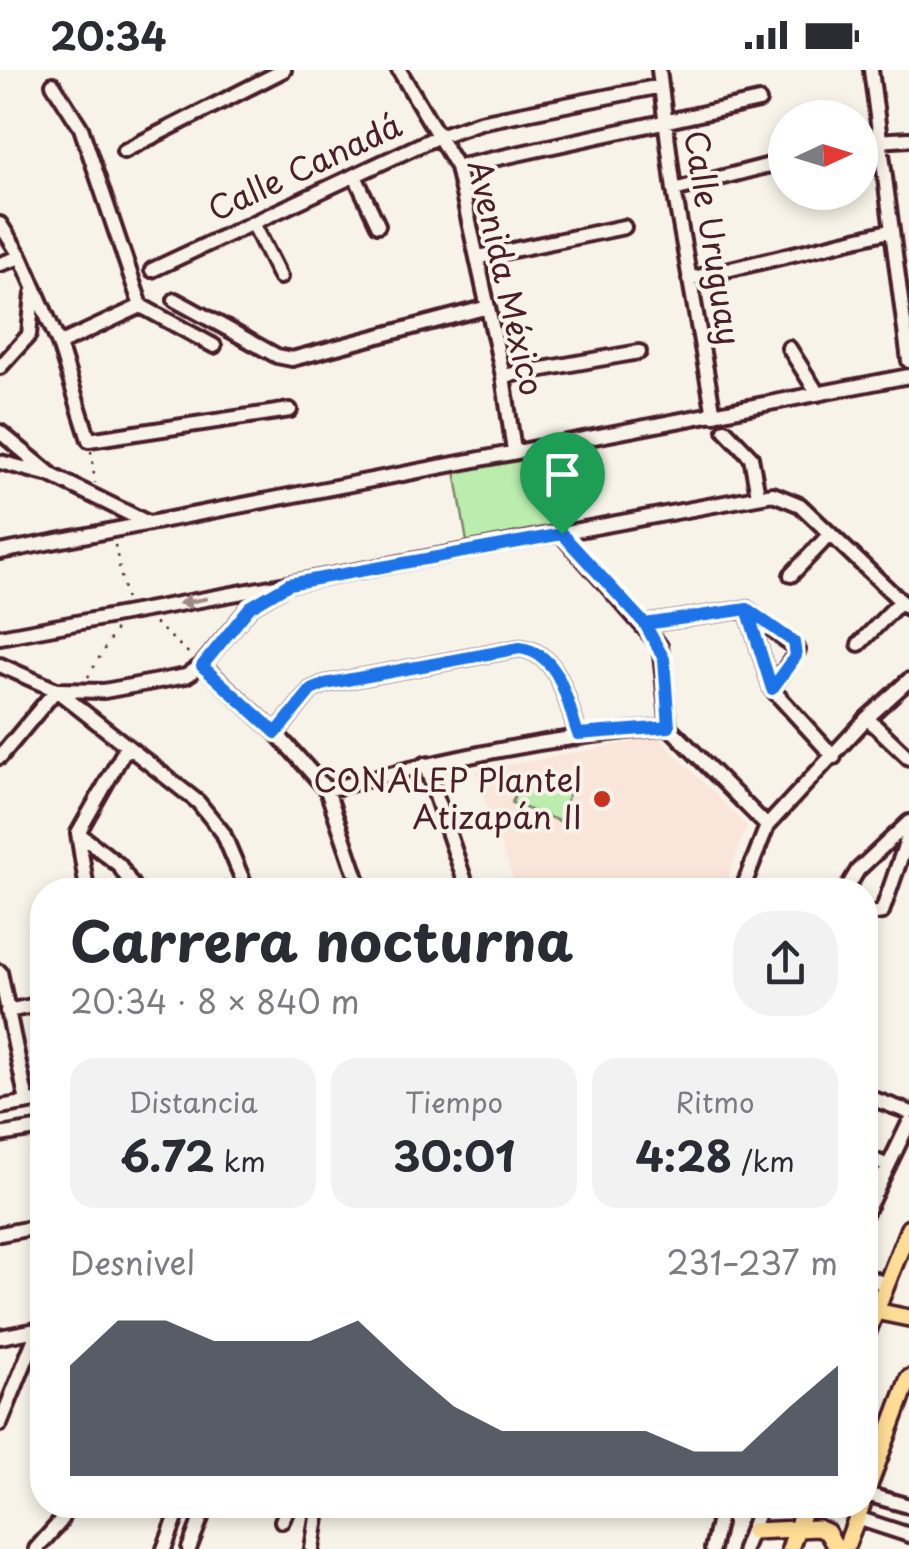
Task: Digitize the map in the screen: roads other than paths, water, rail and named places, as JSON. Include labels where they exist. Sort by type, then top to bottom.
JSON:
[{"type":"main road","points":[[878,1297],[909,1228]]},
{"type":"main road","points":[[878,1311],[909,1318]]},
{"type":"main road","points":[[878,1460],[909,1378]]},
{"type":"main road","points":[[790,1549],[801,1518]]},
{"type":"main road","points":[[845,1549],[856,1518]]},
{"type":"main road","points":[[753,1530],[798,1528],[827,1532],[837,1549]]},
{"type":"street","points":[[124,151],[284,70]]},
{"type":"street","name":"Avenida México","points":[[399,70],[456,167],[479,257],[514,451]]},
{"type":"street","name":"Calle Uruguay","points":[[659,70],[674,190],[714,415]]},
{"type":"street","points":[[871,70],[874,100]]},
{"type":"street","points":[[53,84],[81,128],[141,306],[214,346]]},
{"type":"street","name":"Calle Canadá","points":[[152,270],[439,136],[480,122],[661,86]]},
{"type":"street","points":[[456,167],[759,101]]},
{"type":"street","points":[[878,138],[909,139]]},
{"type":"street","points":[[878,145],[909,361]]},
{"type":"street","points":[[674,190],[768,165]]},
{"type":"street","points":[[355,176],[378,224]]},
{"type":"street","points":[[253,223],[280,277]]},
{"type":"street","points":[[0,224],[34,286],[90,440],[290,410]]},
{"type":"street","points":[[479,257],[624,227]]},
{"type":"street","points":[[689,278],[890,231]]},
{"type":"street","points":[[0,264],[21,258]]},
{"type":"street","points":[[0,368],[29,334],[34,286]]},
{"type":"street","points":[[175,300],[277,356],[292,359],[488,307]]},
{"type":"street","points":[[58,344],[141,306]]},
{"type":"street","points":[[789,348],[818,394]]},
{"type":"street","points":[[503,376],[639,352]]},
{"type":"street","points":[[0,552],[909,376]]},
{"type":"street","points":[[725,430],[752,457],[758,495]]},
{"type":"street","points":[[0,432],[54,476],[148,523]]},
{"type":"street","points":[[0,462],[54,476]]},
{"type":"street","points":[[0,637],[758,495],[788,498],[905,605],[860,644]]},
{"type":"street","points":[[562,534],[645,624],[664,659],[669,727],[768,826]]},
{"type":"street","points":[[790,575],[830,534]]},
{"type":"street","points":[[56,690],[104,691],[186,676],[202,666],[250,607],[289,584]]},
{"type":"street","points":[[645,624],[747,609],[798,650],[772,689]]},
{"type":"street","points":[[747,609],[772,689],[834,756]]},
{"type":"street","points":[[276,733],[311,690],[325,684],[520,648],[535,650],[554,665],[578,734]]},
{"type":"street","points":[[0,665],[56,690],[198,802],[223,832],[242,878]]},
{"type":"street","points":[[202,666],[276,733],[327,790],[357,878]]},
{"type":"street","points":[[747,878],[768,826],[867,718],[909,680]]},
{"type":"street","points":[[0,757],[56,690]]},
{"type":"street","points":[[867,718],[909,758]]},
{"type":"street","points":[[327,790],[425,764],[578,734],[669,727]]},
{"type":"street","points":[[85,878],[78,833],[126,748]]},
{"type":"street","points":[[425,764],[464,878]]},
{"type":"street","points":[[853,878],[909,822]]},
{"type":"street","points":[[78,833],[119,865],[127,878]]},
{"type":"street","points":[[878,913],[882,912],[909,834]]},
{"type":"street","points":[[0,972],[27,1102]]},
{"type":"street","points":[[7,1011],[30,1006]]},
{"type":"street","points":[[878,1101],[909,1112]]},
{"type":"street","points":[[0,1107],[30,1102]]},
{"type":"street","points":[[878,1187],[909,1124]]},
{"type":"street","points":[[0,1135],[30,1130]]},
{"type":"street","points":[[878,1162],[888,1166]]},
{"type":"street","points":[[0,1234],[30,1228]]},
{"type":"street","points":[[878,1281],[886,1285]]},
{"type":"street","points":[[0,1338],[30,1332]]},
{"type":"street","points":[[0,1424],[30,1354]]},
{"type":"street","points":[[878,1498],[909,1506]]},
{"type":"street","points":[[36,1549],[62,1518]]},
{"type":"street","points":[[164,1549],[176,1518]]},
{"type":"street","points":[[189,1549],[201,1518]]},
{"type":"street","points":[[282,1522],[284,1518]]},
{"type":"street","points":[[312,1549],[316,1518]]},
{"type":"street","points":[[744,1549],[757,1518]]},
{"type":"street","points":[[874,1518],[909,1535]]},
{"type":"street","points":[[712,1549],[718,1523]]},
{"type":"place","name":"CONALEP Plantel Atizapán II","points":[[602,799]]}]
